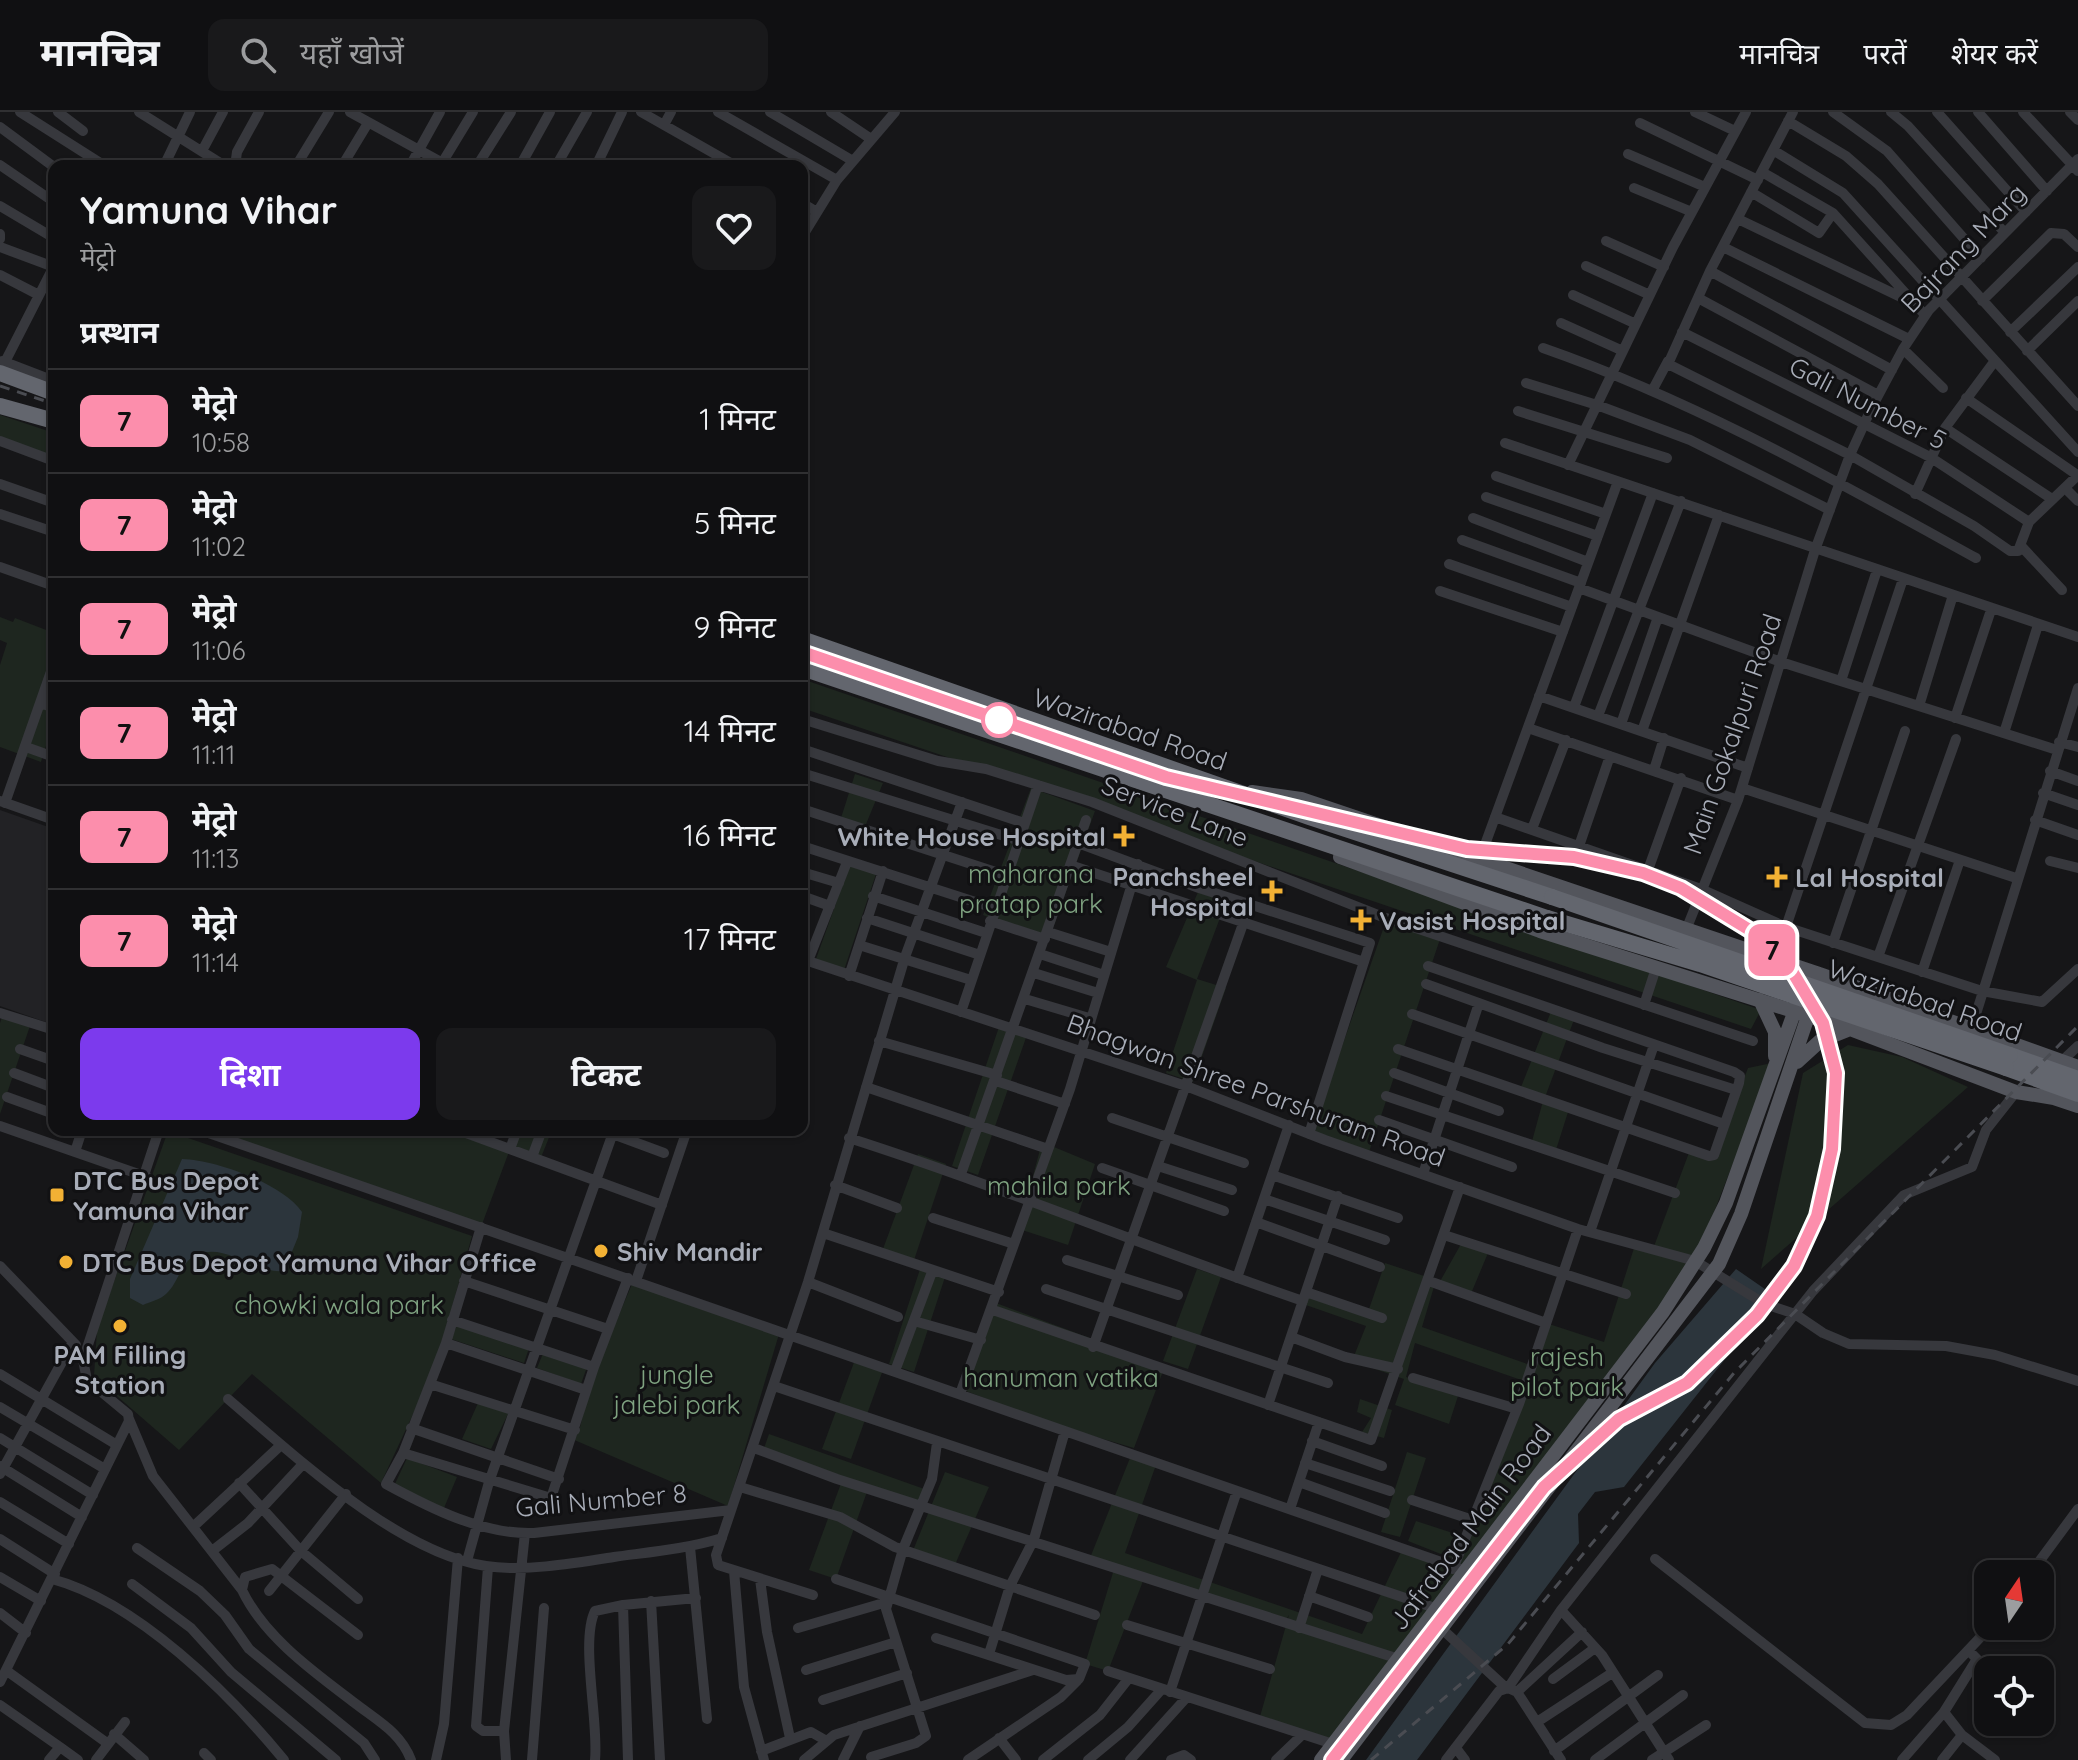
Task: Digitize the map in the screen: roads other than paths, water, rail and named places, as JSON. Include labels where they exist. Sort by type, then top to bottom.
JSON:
[{"type":"highway","points":[[2,365],[48,390]]},
{"type":"highway","points":[[0,406],[48,419]]},
{"type":"highway","name":"Wazirabad Road","points":[[808,641],[1309,817],[2078,1079]]},
{"type":"highway","name":"Wazirabad Road","points":[[808,670],[1547,918],[1715,969],[2078,1094]]},
{"type":"main road","points":[[1224,787],[1301,799],[1816,973],[2078,1067]]},
{"type":"main road","points":[[1221,809],[1540,931],[1850,1029],[2009,1090],[2078,1106]]},
{"type":"main road","points":[[1636,961],[1636,936],[1642,925],[1653,919]]},
{"type":"main road","name":"Jafrabad Main Road","points":[[1341,1760],[1719,1264],[1741,1214],[1788,1078],[1816,973]]},
{"type":"main road","points":[[1760,1000],[1775,1032],[1773,1068]]},
{"type":"main road","name":"Jafrabad Main Road","points":[[1321,1760],[1438,1609],[1460,1570],[1663,1312],[1726,1203],[1773,1068],[1803,1015]]},
{"type":"main road","points":[[1788,1078],[1807,1051],[1850,1029]]},
{"type":"street","points":[[20,112],[96,160]]},
{"type":"street","points":[[58,112],[83,131]]},
{"type":"street","points":[[139,112],[152,116],[216,160]]},
{"type":"street","points":[[167,160],[190,112]]},
{"type":"street","points":[[202,151],[223,112]]},
{"type":"street","points":[[236,160],[239,148],[259,112]]},
{"type":"street","points":[[300,160],[329,112]]},
{"type":"street","points":[[414,160],[440,112]]},
{"type":"street","points":[[447,160],[473,112]]},
{"type":"street","points":[[481,160],[511,112]]},
{"type":"street","points":[[523,160],[550,112]]},
{"type":"street","points":[[559,160],[587,112]]},
{"type":"street","points":[[599,160],[622,112]]},
{"type":"street","points":[[641,112],[725,160]]},
{"type":"street","points":[[664,125],[671,112]]},
{"type":"street","points":[[718,112],[802,160]]},
{"type":"street","points":[[770,112],[853,161]]},
{"type":"street","points":[[831,112],[871,139]]},
{"type":"street","points":[[808,227],[837,180],[894,112]]},
{"type":"street","points":[[1695,112],[1735,131]]},
{"type":"street","points":[[1568,465],[1664,267],[1746,112]]},
{"type":"street","points":[[1833,112],[1887,151],[1981,258]]},
{"type":"street","points":[[1891,112],[1908,126],[2005,233]]},
{"type":"street","points":[[1937,112],[2026,212]]},
{"type":"street","points":[[1978,112],[2047,191]]},
{"type":"street","points":[[2023,112],[2076,165]]},
{"type":"street","points":[[2070,112],[2078,120]]},
{"type":"street","points":[[344,160],[360,116],[438,160]]},
{"type":"street","points":[[1652,391],[1710,271],[1791,117],[1860,166],[2078,406]]},
{"type":"street","points":[[1640,123],[1760,176],[1833,213],[1925,315]]},
{"type":"street","points":[[0,127],[48,163]]},
{"type":"street","points":[[1773,150],[1843,193],[2078,452]]},
{"type":"street","points":[[1628,154],[1705,187]]},
{"type":"street","points":[[808,163],[837,180]]},
{"type":"street","points":[[0,165],[48,198]]},
{"type":"street","name":"Bajrang Marg","points":[[1815,550],[1864,424],[1906,344],[1925,315],[2076,165]]},
{"type":"street","points":[[1634,188],[1692,212]]},
{"type":"street","points":[[1751,192],[1819,233],[1833,213]]},
{"type":"street","points":[[0,206],[48,234]]},
{"type":"street","points":[[808,207],[817,212]]},
{"type":"street","points":[[1738,219],[1915,304]]},
{"type":"street","points":[[1982,301],[2051,233],[2064,234],[2078,247]]},
{"type":"street","points":[[1606,241],[1664,267]]},
{"type":"street","points":[[0,247],[48,264]]},
{"type":"street","points":[[1723,247],[1906,344],[1943,388]]},
{"type":"street","points":[[1586,266],[1650,295]]},
{"type":"street","points":[[2010,332],[2078,267]]},
{"type":"street","points":[[1710,271],[1892,370]]},
{"type":"street","points":[[0,275],[37,294]]},
{"type":"street","points":[[48,276],[2,365],[48,379]]},
{"type":"street","points":[[1573,295],[1636,324]]},
{"type":"street","points":[[1698,298],[1878,395]]},
{"type":"street","points":[[2027,351],[2078,301]]},
{"type":"street","points":[[1561,323],[1623,351]]},
{"type":"street","name":"Gali Number 5","points":[[1682,332],[1930,457],[2029,522]]},
{"type":"street","points":[[1543,348],[1613,373],[1652,391],[1841,484],[1976,558]]},
{"type":"street","points":[[1668,361],[1672,367],[1850,455],[1974,526],[2010,551],[2018,551],[2029,522],[2078,475],[1966,398]]},
{"type":"street","points":[[1915,494],[1945,428],[1994,362]]},
{"type":"street","points":[[1526,383],[1597,405],[1690,440],[1830,510]]},
{"type":"street","points":[[1518,411],[1667,458]]},
{"type":"street","points":[[1945,428],[2052,499]]},
{"type":"street","points":[[0,441],[48,459]]},
{"type":"street","points":[[1505,443],[1617,484],[1681,501],[1815,550],[2078,637]]},
{"type":"street","points":[[1496,476],[1606,514]]},
{"type":"street","points":[[0,484],[48,501]]},
{"type":"street","points":[[1479,861],[1617,484]]},
{"type":"street","points":[[2065,488],[2078,501]]},
{"type":"street","points":[[1574,707],[1653,493]]},
{"type":"street","points":[[1486,497],[1598,536]]},
{"type":"street","points":[[1598,716],[1636,610],[1681,501]]},
{"type":"street","points":[[0,514],[48,530]]},
{"type":"street","points":[[1642,731],[1719,515]]},
{"type":"street","points":[[1473,518],[1588,562]]},
{"type":"street","points":[[1462,540],[1612,601],[1781,662],[2004,733],[2058,746],[2078,747]]},
{"type":"street","points":[[2022,547],[2062,590]]},
{"type":"street","name":"Main Gokalpuri Road","points":[[1686,930],[1738,800],[1815,550]]},
{"type":"street","points":[[1449,564],[1572,607]]},
{"type":"street","points":[[0,567],[48,584]]},
{"type":"street","points":[[1841,681],[1877,570]]},
{"type":"street","points":[[1786,927],[1903,579]]},
{"type":"street","points":[[1440,591],[1563,632]]},
{"type":"street","points":[[1919,706],[1953,595]]},
{"type":"street","points":[[1955,718],[1991,610]]},
{"type":"street","points":[[1621,724],[1658,617]]},
{"type":"street","points":[[2004,733],[2038,625]]},
{"type":"street","points":[[48,681],[26,747],[2,802],[48,818]]},
{"type":"street","points":[[1971,1030],[2058,746],[2072,722],[2077,694]]},
{"type":"street","points":[[1539,696],[1748,768]]},
{"type":"street","points":[[41,703],[48,706]]},
{"type":"street","name":"Service Lane","points":[[808,721],[938,761],[986,769],[1092,802],[1383,917],[1753,1041]]},
{"type":"street","points":[[1528,728],[1738,800]]},
{"type":"street","points":[[1833,943],[1905,731]]},
{"type":"street","points":[[1654,770],[1664,738]]},
{"type":"street","points":[[1878,957],[1956,739]]},
{"type":"street","points":[[1532,829],[1566,740]]},
{"type":"street","points":[[26,747],[48,755]]},
{"type":"street","points":[[808,751],[1024,823]]},
{"type":"street","points":[[1579,846],[1610,756]]},
{"type":"street","points":[[2050,771],[2078,781]]},
{"type":"street","points":[[808,775],[954,823],[1017,840]]},
{"type":"street","points":[[1648,870],[1681,778]]},
{"type":"street","points":[[961,1012],[1038,785]]},
{"type":"street","points":[[1742,788],[2016,878]]},
{"type":"street","points":[[2043,793],[2078,805]]},
{"type":"street","points":[[813,1595],[734,1571],[718,1565],[715,1560],[808,1282],[905,957],[962,802]]},
{"type":"street","points":[[808,811],[1005,875]]},
{"type":"street","points":[[1495,817],[1701,889],[1786,927],[1982,991],[2042,1002],[2078,969]]},
{"type":"street","points":[[961,1174],[1086,820]]},
{"type":"street","points":[[2035,820],[2078,835]]},
{"type":"street","points":[[1078,843],[1199,888],[1370,943],[1309,1134]]},
{"type":"street","points":[[808,848],[994,908]]},
{"type":"street","points":[[1922,972],[1960,860]]},
{"type":"street","points":[[2050,861],[2078,868]]},
{"type":"street","points":[[808,954],[847,862]]},
{"type":"street","points":[[960,1394],[993,1310],[1065,1104],[1138,864]]},
{"type":"street","points":[[1070,865],[1364,962]]},
{"type":"street","points":[[849,976],[883,871]]},
{"type":"street","points":[[808,874],[839,883]]},
{"type":"street","points":[[873,896],[986,933]]},
{"type":"street","points":[[808,898],[830,906]]},
{"type":"street","points":[[867,918],[980,955]]},
{"type":"street","points":[[990,921],[1111,952]]},
{"type":"street","points":[[1093,1347],[1109,1310],[1244,921]]},
{"type":"street","points":[[859,945],[971,980]]},
{"type":"street","points":[[1040,954],[1104,975]]},
{"type":"street","name":"Bhagwan Shree Parshuram Road","points":[[808,961],[1081,1049],[1578,1229],[1695,1261],[1765,1304],[1795,1314],[1823,1333],[1849,1344],[1946,1346],[1995,1355],[2078,1381]]},
{"type":"street","points":[[1398,1049],[1711,1156],[1724,1124],[1740,1079],[1734,1072],[1428,966]]},
{"type":"street","points":[[1644,1005],[1656,968]]},
{"type":"street","points":[[1034,973],[1098,993]]},
{"type":"street","points":[[1426,984],[1736,1090]]},
{"type":"street","points":[[1025,999],[1089,1018]]},
{"type":"street","points":[[1423,1174],[1479,1003]]},
{"type":"street","points":[[0,1013],[48,1028]]},
{"type":"street","points":[[1412,1014],[1724,1124]]},
{"type":"street","points":[[879,1041],[997,1078],[1065,1104]]},
{"type":"street","points":[[1590,1232],[1654,1045]]},
{"type":"street","points":[[2061,1062],[2078,1046]]},
{"type":"street","points":[[20,1049],[48,1059]]},
{"type":"street","points":[[14,1073],[48,1086]]},
{"type":"street","points":[[1394,1073],[1499,1111]]},
{"type":"street","points":[[866,1087],[1048,1149]]},
{"type":"street","points":[[1510,1689],[1561,1610],[1795,1314],[1904,1195],[1972,1167],[1986,1130],[2009,1090]]},
{"type":"street","points":[[1386,1096],[1675,1193]]},
{"type":"street","points":[[7,1097],[48,1112]]},
{"type":"street","points":[[1112,1118],[1244,1163]]},
{"type":"street","points":[[1379,1120],[1512,1167]]},
{"type":"street","points":[[1237,1278],[1289,1125]]},
{"type":"street","points":[[0,1126],[146,1177]]},
{"type":"street","points":[[75,1152],[80,1136]]},
{"type":"street","points":[[160,1136],[84,1354],[87,1380],[129,1419],[153,1476],[242,1590],[251,1610],[282,1642],[395,1733],[411,1760]]},
{"type":"street","points":[[217,1136],[1290,1509],[1480,1579]]},
{"type":"street","points":[[474,1136],[662,1205]]},
{"type":"street","points":[[510,1149],[515,1136]]},
{"type":"street","points":[[532,1157],[540,1136]]},
{"type":"street","points":[[436,1760],[444,1724],[462,1559],[613,1136]]},
{"type":"street","points":[[624,1136],[664,1153]]},
{"type":"street","points":[[481,1227],[446,1343],[403,1453],[547,1500],[554,1495],[594,1367],[662,1205],[685,1136]]},
{"type":"street","points":[[849,1138],[961,1174],[1132,1241],[1237,1278],[1382,1318]]},
{"type":"street","points":[[1158,1166],[1232,1190]]},
{"type":"street","points":[[1102,1168],[1224,1211]]},
{"type":"street","points":[[1272,1175],[1398,1218]]},
{"type":"street","points":[[835,1185],[897,1208]]},
{"type":"street","points":[[993,1310],[1093,1347],[1371,1440],[1460,1187]]},
{"type":"street","points":[[1268,1405],[1338,1196]]},
{"type":"street","points":[[1264,1199],[1385,1240]]},
{"type":"street","points":[[933,1218],[1014,1244]]},
{"type":"street","points":[[1256,1222],[1380,1267]]},
{"type":"street","points":[[1460,1570],[1473,1520],[1517,1409],[1578,1229]]},
{"type":"street","points":[[823,1233],[999,1292]]},
{"type":"street","points":[[1444,1235],[1626,1294]]},
{"type":"street","points":[[1067,1260],[1178,1295]]},
{"type":"street","points":[[0,1266],[84,1354]]},
{"type":"street","points":[[895,1371],[932,1272]]},
{"type":"street","points":[[464,1281],[608,1329]]},
{"type":"street","points":[[1429,1281],[1546,1323]]},
{"type":"street","points":[[808,1282],[898,1317]]},
{"type":"street","points":[[1046,1289],[1328,1383]]},
{"type":"street","points":[[452,1320],[594,1367]]},
{"type":"street","points":[[914,1321],[981,1340]]},
{"type":"street","points":[[1291,1337],[1345,1357],[1398,1369]]},
{"type":"street","points":[[73,1342],[1,1469],[82,1517]]},
{"type":"street","points":[[446,1343],[586,1390]]},
{"type":"street","points":[[0,1374],[117,1445]]},
{"type":"street","points":[[1413,1378],[1517,1409]]},
{"type":"street","points":[[430,1384],[575,1430]]},
{"type":"street","points":[[774,1386],[1438,1609]]},
{"type":"street","points":[[228,1399],[303,1464],[413,1541],[488,1567],[571,1563],[690,1547],[722,1538]]},
{"type":"street","points":[[0,1407],[105,1469]]},
{"type":"street","points":[[0,1682],[129,1419]]},
{"type":"street","points":[[1290,1509],[1319,1422]]},
{"type":"street","points":[[411,1428],[559,1479]]},
{"type":"street","points":[[989,1654],[1010,1586],[1034,1539],[1065,1431]]},
{"type":"street","points":[[0,1438],[13,1449],[41,1461],[93,1495]]},
{"type":"street","points":[[1312,1441],[1382,1466]]},
{"type":"street","points":[[871,1757],[923,1739],[926,1730],[887,1616],[888,1599],[903,1549],[932,1479],[937,1443]]},
{"type":"street","points":[[193,1527],[281,1445]]},
{"type":"street","points":[[754,1448],[1399,1659]]},
{"type":"street","name":"Gali Number 8","points":[[403,1453],[386,1484],[440,1513],[525,1533],[731,1510]]},
{"type":"street","points":[[1305,1463],[1390,1491]]},
{"type":"street","points":[[212,1551],[262,1508],[303,1464]]},
{"type":"street","points":[[1299,1482],[1385,1513]]},
{"type":"street","points":[[239,1483],[301,1551],[358,1599]]},
{"type":"street","points":[[740,1487],[840,1517],[903,1549],[1095,1615]]},
{"type":"street","points":[[1088,1760],[1166,1690],[1187,1643],[1237,1491]]},
{"type":"street","points":[[269,1591],[346,1494]]},
{"type":"street","points":[[1412,1500],[1473,1520]]},
{"type":"street","points":[[0,1502],[69,1544]]},
{"type":"street","points":[[2040,1560],[2078,1509]]},
{"type":"street","points":[[506,1760],[504,1731],[525,1533]]},
{"type":"street","points":[[0,1539],[53,1576],[149,1631],[188,1662],[284,1760]]},
{"type":"street","points":[[690,1547],[707,1719]]},
{"type":"street","points":[[137,1548],[200,1591],[225,1615],[249,1649],[364,1743],[375,1760]]},
{"type":"street","points":[[1655,1559],[1865,1723],[1891,1725],[1907,1715],[1980,1640]]},
{"type":"street","points":[[488,1567],[476,1726],[483,1731],[504,1731]]},
{"type":"street","points":[[242,1590],[245,1577],[272,1569],[358,1635]]},
{"type":"street","points":[[1299,1628],[1318,1569]]},
{"type":"street","points":[[734,1571],[744,1687],[763,1756],[790,1738],[811,1732],[825,1740]]},
{"type":"street","points":[[0,1577],[41,1601]]},
{"type":"street","points":[[760,1579],[767,1632],[790,1738]]},
{"type":"street","points":[[836,1579],[1085,1664],[1079,1679],[1061,1697],[968,1760]]},
{"type":"street","points":[[132,1584],[191,1628],[231,1672],[336,1760]]},
{"type":"street","points":[[1309,1596],[1368,1617]]},
{"type":"street","points":[[595,1760],[597,1740],[592,1690],[592,1617],[600,1609],[696,1598]]},
{"type":"street","points":[[798,1628],[888,1599]]},
{"type":"street","points":[[651,1601],[660,1760]]},
{"type":"street","points":[[623,1605],[628,1760]]},
{"type":"street","points":[[532,1760],[544,1608]]},
{"type":"street","points":[[1561,1610],[1595,1648],[1666,1756]]},
{"type":"street","points":[[0,1613],[26,1633]]},
{"type":"street","points":[[1127,1625],[1270,1669]]},
{"type":"street","points":[[1442,1629],[1510,1689],[1537,1722],[1559,1758],[1658,1675]]},
{"type":"street","points":[[1446,1760],[1510,1689],[1582,1632]]},
{"type":"street","points":[[936,1638],[1066,1680],[1079,1679]]},
{"type":"street","points":[[806,1670],[896,1642]]},
{"type":"street","points":[[1553,1679],[1595,1648]]},
{"type":"street","points":[[1902,1760],[1944,1712],[1977,1659],[1970,1652]]},
{"type":"street","points":[[804,1760],[825,1740],[860,1726],[1033,1670]]},
{"type":"street","points":[[7,1671],[144,1760]]},
{"type":"street","points":[[1108,1671],[1333,1744]]},
{"type":"street","points":[[823,1700],[907,1673]]},
{"type":"street","points":[[1537,1722],[1612,1673]]},
{"type":"street","points":[[1043,1760],[1100,1715],[1129,1678]]},
{"type":"street","points":[[1595,1760],[1683,1695]]},
{"type":"street","points":[[1130,1760],[1187,1697]]},
{"type":"street","points":[[0,1705],[78,1760]]},
{"type":"street","points":[[1944,1712],[1962,1735],[1990,1758]]},
{"type":"street","points":[[96,1760],[125,1722]]},
{"type":"street","points":[[1652,1760],[1666,1756],[1706,1725]]},
{"type":"street","points":[[843,1760],[860,1726]]},
{"type":"street","points":[[1276,1760],[1302,1735]]},
{"type":"street","points":[[1942,1760],[1962,1735]]},
{"type":"street","points":[[999,1738],[1016,1760]]},
{"type":"street","points":[[49,1760],[60,1747]]},
{"type":"street","points":[[1456,1748],[1465,1760]]},
{"type":"street","points":[[1171,1760],[1184,1755],[1191,1760]]},
{"type":"railway","points":[[0,386],[48,402]]},
{"type":"railway","points":[[808,654],[1166,777],[1467,849],[1574,857],[1643,873],[1681,888],[1753,932],[1789,966],[1823,1023],[1836,1073],[1832,1149],[1817,1216],[1794,1266],[1757,1315],[1687,1383],[1619,1419],[1544,1487],[1332,1760]]},
{"type":"railway","points":[[1371,1760],[1508,1644],[1734,1373],[2078,1026]]},
{"type":"metro line","name":"7","points":[[808,654],[1166,777],[1467,849],[1574,857],[1643,873],[1681,888],[1753,932],[1789,966],[1823,1023],[1836,1073],[1832,1149],[1817,1216],[1794,1266],[1757,1315],[1687,1383],[1619,1419],[1544,1487],[1332,1760]]},
{"type":"place","name":"White House Hospital","points":[[1124,836]]},
{"type":"place","name":"Lal Hospital","points":[[1777,877]]},
{"type":"place","name":"Panchsheel Hospital","points":[[1272,891]]},
{"type":"place","name":"Vasist Hospital","points":[[1361,920]]},
{"type":"place","name":"DTC Bus Depot Yamuna Vihar","points":[[57,1195]]},
{"type":"place","name":"Shiv Mandir","points":[[601,1251]]},
{"type":"place","name":"DTC Bus Depot Yamuna Vihar Office","points":[[66,1262]]},
{"type":"place","name":"PAM Filling Station","points":[[120,1326]]},
{"type":"park label","name":"maharana pratap park","points":[[1031,888]]},
{"type":"park label","name":"mahila park","points":[[1059,1185]]},
{"type":"park label","name":"chowki wala park","points":[[339,1304]]},
{"type":"park label","name":"rajesh pilot park","points":[[1567,1371]]},
{"type":"park label","name":"hanuman vatika","points":[[1061,1377]]},
{"type":"park label","name":"jungle jalebi park","points":[[677,1389]]}]
